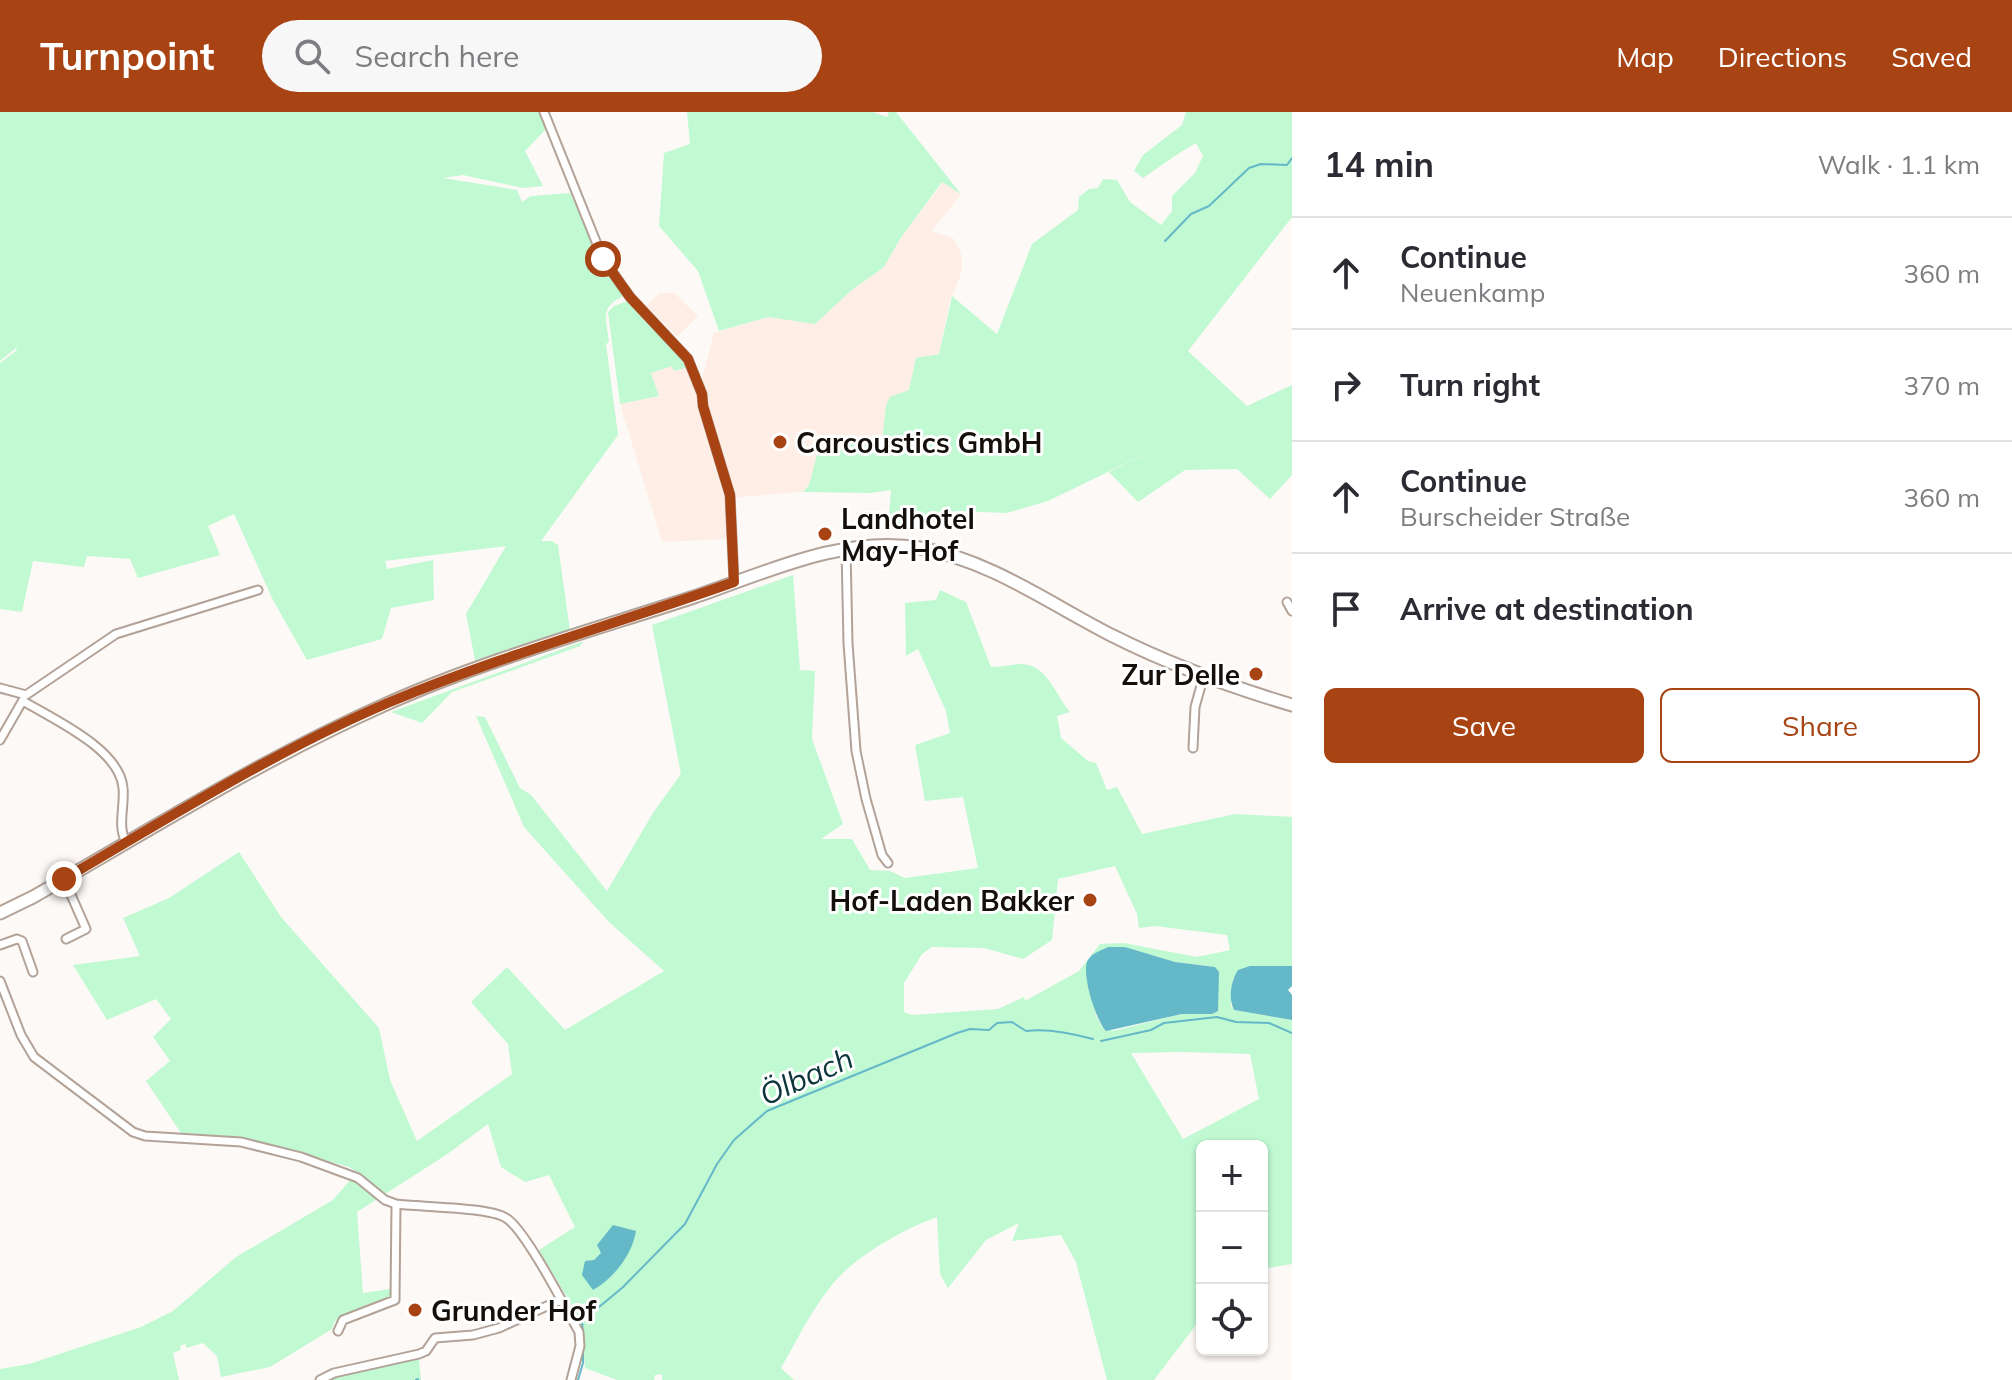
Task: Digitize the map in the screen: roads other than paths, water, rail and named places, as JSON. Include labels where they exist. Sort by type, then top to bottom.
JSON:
[{"type":"main road","points":[[0,913],[305,743],[379,707],[472,671],[734,582],[846,549],[902,546],[957,557],[1003,576],[1114,637],[1204,675],[1292,705]]},
{"type":"street","points":[[544,112],[603,259],[630,297],[688,359],[702,394],[730,495],[734,582]]},
{"type":"street","points":[[846,549],[848,643],[856,751],[866,799],[882,855],[888,863]]},
{"type":"street","points":[[0,740],[25,698],[100,643],[116,634],[258,590]]},
{"type":"street","points":[[1287,602],[1292,611]]},
{"type":"street","points":[[1193,748],[1195,707],[1204,675]]},
{"type":"street","points":[[0,688],[25,698],[94,744],[112,762],[123,787],[121,834],[126,842]]},
{"type":"street","points":[[64,879],[86,929],[66,939]]},
{"type":"street","points":[[0,945],[17,939],[22,941],[33,972]]},
{"type":"street","points":[[0,981],[21,1035],[34,1057],[133,1132],[145,1136],[241,1142],[301,1157],[358,1178],[385,1200],[396,1204],[503,1216],[522,1234],[580,1338],[571,1380]]},
{"type":"street","points":[[0,1008],[10,1006]]},
{"type":"street","points":[[338,1331],[343,1320],[395,1300],[396,1204]]},
{"type":"street","points":[[320,1380],[334,1373],[419,1354],[426,1351],[435,1338],[473,1335],[499,1328],[560,1300]]},
{"type":"water","points":[[1108,947],[1125,947],[1175,962],[1215,967],[1219,972],[1218,1011],[1212,1014],[1182,1014],[1106,1031],[1091,998],[1086,969],[1091,956]]},
{"type":"water","points":[[1250,966],[1292,966],[1292,986],[1288,990],[1292,995],[1292,1020],[1234,1010],[1231,995],[1234,979],[1238,970]]},
{"type":"water","points":[[613,1225],[636,1231],[634,1240],[621,1265],[593,1290],[582,1275],[585,1261],[594,1260],[601,1253],[597,1245]]},
{"type":"waterway","points":[[1165,241],[1191,214],[1209,206],[1249,168],[1261,164],[1287,165],[1292,158]]},
{"type":"waterway","name":"Ölbach","points":[[1101,1041],[1151,1030],[1164,1023],[1217,1017],[1236,1022],[1269,1023],[1292,1033]]},
{"type":"waterway","name":"Ölbach","points":[[583,1334],[582,1321],[622,1288],[685,1224],[717,1164],[734,1140],[767,1111],[957,1033],[970,1029],[989,1030],[997,1023],[1012,1022],[1026,1031],[1059,1032],[1093,1039]]},
{"type":"waterway","name":"Ölbach","points":[[578,1380],[583,1363],[583,1345]]},
{"type":"place","name":"Carcoustics GmbH","points":[[780,442]]},
{"type":"place","name":"Landhotel May-Hof","points":[[825,534]]},
{"type":"place","name":"Zur Delle","points":[[1256,674]]},
{"type":"place","name":"Hof-Laden Bakker","points":[[1090,900]]},
{"type":"place","name":"Grunder Hof","points":[[415,1310]]}]
